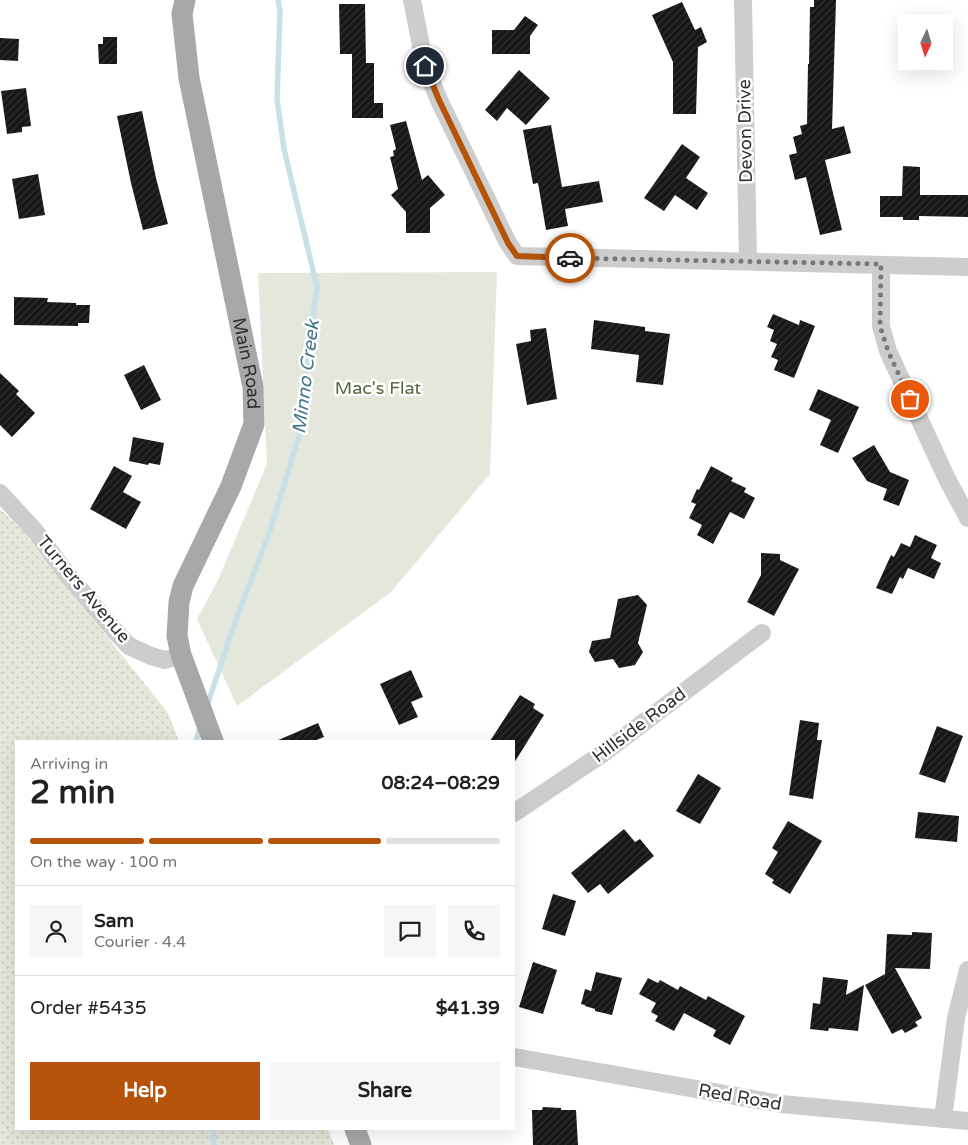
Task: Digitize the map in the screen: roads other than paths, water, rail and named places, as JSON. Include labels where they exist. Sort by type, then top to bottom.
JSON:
[{"type":"main road","name":"Main Road","points":[[185,0],[182,14],[189,78],[253,387],[254,424],[231,486],[183,586],[179,602],[176,636],[181,655],[211,736]]},
{"type":"main road","points":[[355,1130],[361,1145]]},
{"type":"street","points":[[412,0],[425,66],[439,100],[508,243],[517,256],[968,267]]},
{"type":"street","name":"Devon Drive","points":[[743,0],[748,261]]},
{"type":"street","points":[[881,264],[880,326],[888,351],[947,479],[968,518]]},
{"type":"street","name":"Turners Avenue","points":[[0,493],[35,530],[68,574],[129,646],[165,660],[181,655]]},
{"type":"street","name":"Hillside Road","points":[[515,812],[602,754],[762,633]]},
{"type":"street","points":[[943,1119],[956,1018],[968,970]]},
{"type":"street","name":"Red Road","points":[[515,1057],[781,1104],[968,1121]]},
{"type":"waterway","name":"Minno Creek","points":[[207,706],[235,622],[270,531],[299,436],[317,287],[284,149],[277,99],[280,11],[278,0]]},
{"type":"waterway","name":"Minno Creek","points":[[196,740],[200,727]]},
{"type":"waterway","name":"Minno Creek","points":[[213,1130],[214,1145]]},
{"type":"park label","name":"Mac's Flat","points":[[378,388]]}]
